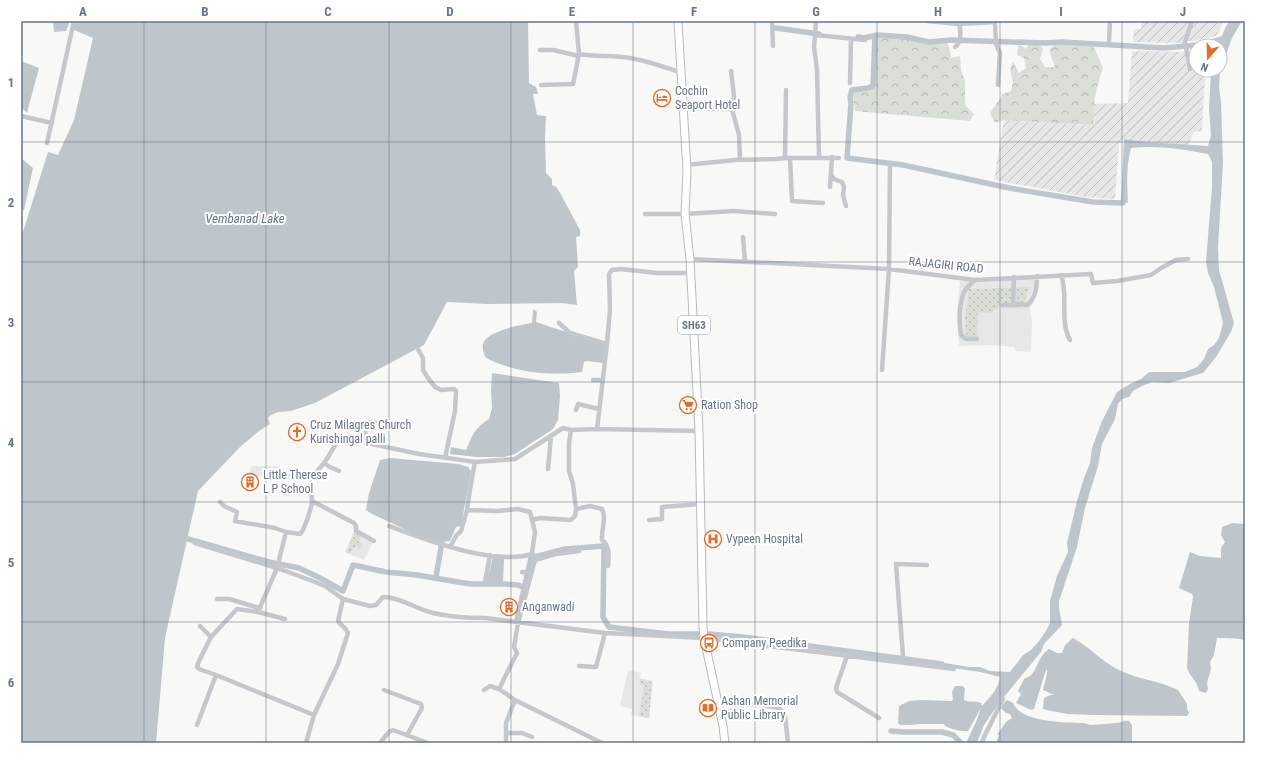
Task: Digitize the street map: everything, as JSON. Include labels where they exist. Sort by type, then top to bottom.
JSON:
[{"type":"main road","name":"SH63","points":[[678,21],[684,108],[686,214],[691,273],[699,432],[704,634],[726,743]]},
{"type":"street","points":[[47,143],[74,21]]},
{"type":"street","points":[[541,85],[573,84],[579,55],[578,29],[576,21]]},
{"type":"street","points":[[772,21],[773,46]]},
{"type":"street","points":[[816,21],[814,47],[817,70],[819,158]]},
{"type":"street","points":[[928,21],[995,22],[996,42],[1000,53],[998,85]]},
{"type":"street","points":[[1109,42],[1110,21]]},
{"type":"street","points":[[1188,56],[1185,42],[1192,21]]},
{"type":"street","points":[[955,47],[959,43],[960,37],[959,22]]},
{"type":"street","points":[[816,34],[865,40]]},
{"type":"street","points":[[850,83],[851,39]]},
{"type":"street","points":[[540,50],[553,50],[590,56],[629,58],[654,63],[682,73]]},
{"type":"street","points":[[731,71],[734,96],[732,109],[739,135],[740,160]]},
{"type":"street","points":[[786,90],[787,158],[792,201],[823,202]]},
{"type":"street","points":[[684,108],[732,109]]},
{"type":"street","points":[[21,116],[52,123]]},
{"type":"street","points":[[830,187],[832,176],[832,157]]},
{"type":"street","points":[[686,165],[740,160],[839,158]]},
{"type":"street","points":[[882,370],[889,268],[890,163]]},
{"type":"street","points":[[832,176],[834,179],[842,182],[846,206]]},
{"type":"street","points":[[645,214],[686,214],[733,211],[774,214]]},
{"type":"street","points":[[744,237],[745,262]]},
{"type":"street","name":"RAJAGIRI ROAD","points":[[690,259],[889,268],[975,280],[1091,274],[1093,283],[1117,281],[1151,275],[1176,260],[1188,259]]},
{"type":"street","points":[[597,429],[610,309],[609,274],[612,270],[621,269],[658,273],[691,273]]},
{"type":"street","points":[[1061,275],[1066,295],[1066,333],[1070,340]]},
{"type":"street","points":[[1003,304],[1027,305],[1030,303],[1034,297],[1037,276]]},
{"type":"street","points":[[1013,305],[1014,277]]},
{"type":"street","points":[[975,280],[965,291],[960,324],[961,335],[966,339],[977,339]]},
{"type":"street","points":[[559,324],[570,333],[607,344]]},
{"type":"street","points":[[418,349],[423,358],[423,370],[435,387],[441,390],[452,388],[456,391],[455,411],[445,458]]},
{"type":"street","points":[[593,380],[603,380]]},
{"type":"street","points":[[576,410],[578,404],[600,410]]},
{"type":"street","points":[[363,442],[368,422],[396,425]]},
{"type":"street","points":[[220,502],[224,506],[237,512],[235,521],[275,528],[286,532],[302,533],[312,501],[310,488],[313,478],[335,444],[340,440],[353,440],[406,451],[475,462],[515,459],[563,428],[572,430],[597,429],[699,432]]},
{"type":"street","points":[[532,520],[540,518],[571,520],[575,516],[576,509],[573,484],[569,471],[569,443],[572,430]]},
{"type":"street","points":[[548,469],[551,436]]},
{"type":"street","points":[[447,546],[461,530],[467,510],[475,462]]},
{"type":"street","points":[[324,463],[330,468],[339,471]]},
{"type":"street","points":[[312,501],[354,523],[356,526],[356,531],[374,541]]},
{"type":"street","points":[[648,520],[662,520],[662,507],[701,504]]},
{"type":"street","points":[[576,509],[590,506],[602,509],[604,514],[601,533],[602,540],[606,544],[608,551],[608,566]]},
{"type":"street","points":[[467,510],[498,511],[518,509],[530,512],[536,532],[532,554],[534,560],[518,623],[514,647],[517,651],[516,656],[499,689]]},
{"type":"street","points":[[390,526],[417,537],[447,546],[490,555],[523,557],[532,554]]},
{"type":"street","points":[[258,610],[278,565],[286,532]]},
{"type":"street","points":[[195,543],[278,565],[325,586],[343,599],[370,606],[376,605],[382,597],[391,597],[432,612],[465,618],[485,618],[605,633],[704,634],[847,656],[954,669]]},
{"type":"street","points":[[534,560],[556,554],[580,551]]},
{"type":"street","points":[[485,582],[490,555]]},
{"type":"street","points":[[899,662],[903,656],[896,564],[927,565]]},
{"type":"street","points":[[522,572],[531,573]]},
{"type":"street","points":[[217,599],[229,599],[285,619]]},
{"type":"street","points":[[306,743],[314,715],[338,664],[348,633],[346,628],[340,625],[338,621],[343,599]]},
{"type":"street","points":[[258,610],[237,609],[211,637],[197,667],[314,715]]},
{"type":"street","points":[[200,626],[211,637]]},
{"type":"street","points":[[579,666],[596,667],[605,633]]},
{"type":"street","points":[[847,656],[836,688],[837,692],[879,718]]},
{"type":"street","points":[[197,725],[216,675]]},
{"type":"street","points":[[484,690],[490,686],[499,689],[515,700],[602,743]]},
{"type":"street","points":[[384,690],[422,705],[422,708],[407,735]]},
{"type":"street","points":[[982,743],[1003,699]]},
{"type":"street","points":[[506,743],[506,723],[515,700]]},
{"type":"street","points":[[720,712],[739,711],[741,705],[758,704],[779,708],[785,715],[788,743]]},
{"type":"street","points":[[380,743],[389,732],[393,730],[428,743]]},
{"type":"street","points":[[506,733],[522,734],[532,737]]},
{"type":"shaded area","points":[[1141,21],[1224,21],[1216,36],[1207,38],[1188,38],[1188,41],[1182,43],[1133,42],[1134,29],[1141,29]]},
{"type":"shaded area","points":[[1132,51],[1188,52],[1188,78],[1205,78],[1202,131],[1194,132],[1188,145],[1124,139],[1119,144],[1115,199],[1086,197],[994,180],[1004,120],[1093,125],[1093,104],[1128,103]]},
{"type":"shaded area","points":[[1039,277],[1037,293],[1033,304],[1030,307],[1032,322],[1031,352],[1016,351],[1014,347],[991,345],[959,346],[957,315],[960,281]]},
{"type":"shaded area","points":[[251,466],[280,466],[280,469],[291,471],[289,479],[285,478],[284,476],[249,476]]},
{"type":"shaded area","points":[[354,531],[373,542],[364,560],[345,552]]},
{"type":"shaded area","points":[[628,670],[641,673],[640,678],[653,681],[649,718],[631,715],[632,709],[620,706]]},
{"type":"green space","points":[[878,37],[917,40],[932,44],[947,42],[951,58],[960,56],[961,70],[965,81],[965,105],[974,114],[970,121],[855,111],[853,94],[855,92],[871,88],[873,38]]},
{"type":"green space","points":[[1037,43],[1043,48],[1040,59],[1045,67],[1055,67],[1049,50],[1055,44],[1089,45],[1094,47],[1103,68],[1095,96],[1093,125],[1004,120],[995,123],[990,113],[1003,94],[1011,91],[1013,82],[1010,69],[1013,62],[1019,73],[1026,68],[1024,58],[1017,55],[1019,44],[1026,49],[1029,44]]},
{"type":"green space","points":[[1030,287],[1023,305],[1023,309],[999,307],[992,313],[978,312],[977,338],[966,338],[965,318],[969,289]]},
{"type":"green space","points":[[355,532],[361,536],[359,542],[362,544],[360,549],[354,547],[350,554],[346,552]]},
{"type":"green space","points":[[641,679],[652,682],[649,718],[639,716],[644,685],[639,684]]},
{"type":"water","points":[[53,21],[70,21],[66,31],[54,32]]},
{"type":"water","name":"Vembanad Lake","points":[[76,21],[528,21],[529,83],[536,87],[538,94],[533,94],[537,115],[546,116],[546,173],[552,179],[552,185],[559,191],[580,230],[580,236],[576,237],[578,267],[574,271],[577,305],[561,303],[487,304],[447,302],[424,345],[315,403],[291,411],[278,412],[271,415],[268,418],[270,424],[240,447],[198,491],[165,638],[156,743],[21,743],[21,234],[22,235],[48,152],[58,155],[74,120],[93,38],[74,30]]},
{"type":"water","points":[[1230,21],[1244,21],[1240,24],[1232,38],[1228,49],[1228,38],[1216,38],[1222,36]]},
{"type":"water","points":[[21,61],[39,68],[27,113],[21,107]]},
{"type":"water","points":[[1211,78],[1220,78],[1223,163],[1218,248],[1219,270],[1234,323],[1231,332],[1216,357],[1203,373],[1169,383],[1152,382],[1133,391],[1129,397],[1122,399],[1118,404],[1115,419],[1102,444],[1098,466],[1085,508],[1077,547],[1059,601],[1062,625],[1044,644],[1041,652],[999,703],[984,725],[977,743],[966,743],[981,708],[968,731],[953,729],[945,726],[944,724],[900,725],[898,723],[899,706],[909,701],[952,701],[952,692],[955,686],[962,686],[965,688],[964,700],[979,702],[982,706],[993,693],[999,682],[1000,677],[930,663],[939,662],[969,667],[980,667],[990,671],[1010,672],[1023,655],[1031,650],[1039,641],[1050,623],[1050,601],[1057,576],[1068,552],[1067,543],[1077,501],[1090,463],[1092,448],[1102,421],[1117,392],[1141,379],[1149,372],[1185,372],[1197,367],[1204,359],[1208,349],[1214,345],[1219,338],[1223,323],[1206,262],[1212,187],[1212,162],[1208,154],[1170,148],[1131,148],[1127,182],[1128,203],[1121,199],[1124,139],[1208,146],[1211,135],[1209,109]]},
{"type":"water","points":[[21,158],[33,168],[24,210],[21,210]]},
{"type":"water","points":[[533,310],[537,312],[536,322],[606,346],[603,363],[587,361],[584,362],[582,372],[557,374],[532,372],[507,367],[485,357],[483,344],[485,339],[504,329],[532,323]]},
{"type":"water","points":[[492,373],[559,383],[560,396],[558,420],[553,429],[515,454],[504,457],[476,457],[450,454],[451,447],[466,450],[474,432],[489,419],[492,408]]},
{"type":"water","points":[[390,458],[459,464],[468,467],[471,471],[461,526],[456,527],[450,541],[443,542],[426,538],[408,531],[366,510],[369,493],[380,460]]},
{"type":"water","points":[[1232,523],[1245,524],[1245,640],[1234,638],[1217,638],[1214,655],[1210,662],[1211,669],[1206,693],[1199,691],[1187,668],[1189,623],[1193,597],[1192,594],[1179,588],[1190,552],[1200,556],[1221,558],[1221,548],[1225,542],[1221,535],[1222,527]]},
{"type":"water","points":[[493,556],[504,558],[503,583],[487,582]]},
{"type":"water","points":[[1073,638],[1119,670],[1178,690],[1187,704],[1189,713],[1187,716],[1092,715],[1068,714],[1046,710],[1043,709],[1044,698],[1054,695],[1043,690],[1047,669],[1034,709],[1031,710],[1016,703],[1021,694],[1018,691],[1024,679],[1032,674],[1042,655],[1049,649],[1057,653],[1062,653],[1065,645]]},
{"type":"water","points":[[1007,700],[1013,703],[1018,710],[1025,714],[1034,718],[1055,722],[1084,723],[1092,725],[1129,721],[1132,725],[1132,743],[996,743],[999,735],[997,734],[1006,722],[1012,718],[1010,714],[1006,713],[1001,708]]},
{"type":"waterway","points":[[776,28],[819,34]]},
{"type":"waterway","points":[[858,37],[864,38],[877,35],[907,37],[929,42],[952,40],[1045,43],[1062,42],[1164,48],[1188,46]]},
{"type":"waterway","points":[[875,36],[873,86],[852,90],[850,97],[851,103],[847,158],[903,165],[1009,188],[1093,202],[1123,203],[1124,195]]},
{"type":"waterway","points":[[188,539],[269,562],[299,568],[343,591],[353,565],[386,572],[417,575],[471,584],[505,584],[518,585],[525,588]]},
{"type":"waterway","points":[[436,577],[442,542]]},
{"type":"waterway","points":[[517,620],[531,558],[565,549],[604,546],[603,617],[609,627],[668,634],[709,634],[743,637],[942,664]]},
{"type":"waterway","points":[[891,731],[942,732],[953,735],[961,743]]},
{"type":"place","name":"Cochin Seaport Hotel","points":[[662,98]]},
{"type":"place","name":"Ration Shop","points":[[688,405]]},
{"type":"place","name":"Cruz Milagres Church Kurishingal palli","points":[[297,432]]},
{"type":"place","name":"Little Therese L P School","points":[[250,482]]},
{"type":"place","name":"Vypeen Hospital","points":[[713,539]]},
{"type":"place","name":"Anganwadi","points":[[509,607]]},
{"type":"place","name":"Company Peedika","points":[[709,643]]},
{"type":"place","name":"Ashan Memorial Public Library","points":[[708,708]]}]
